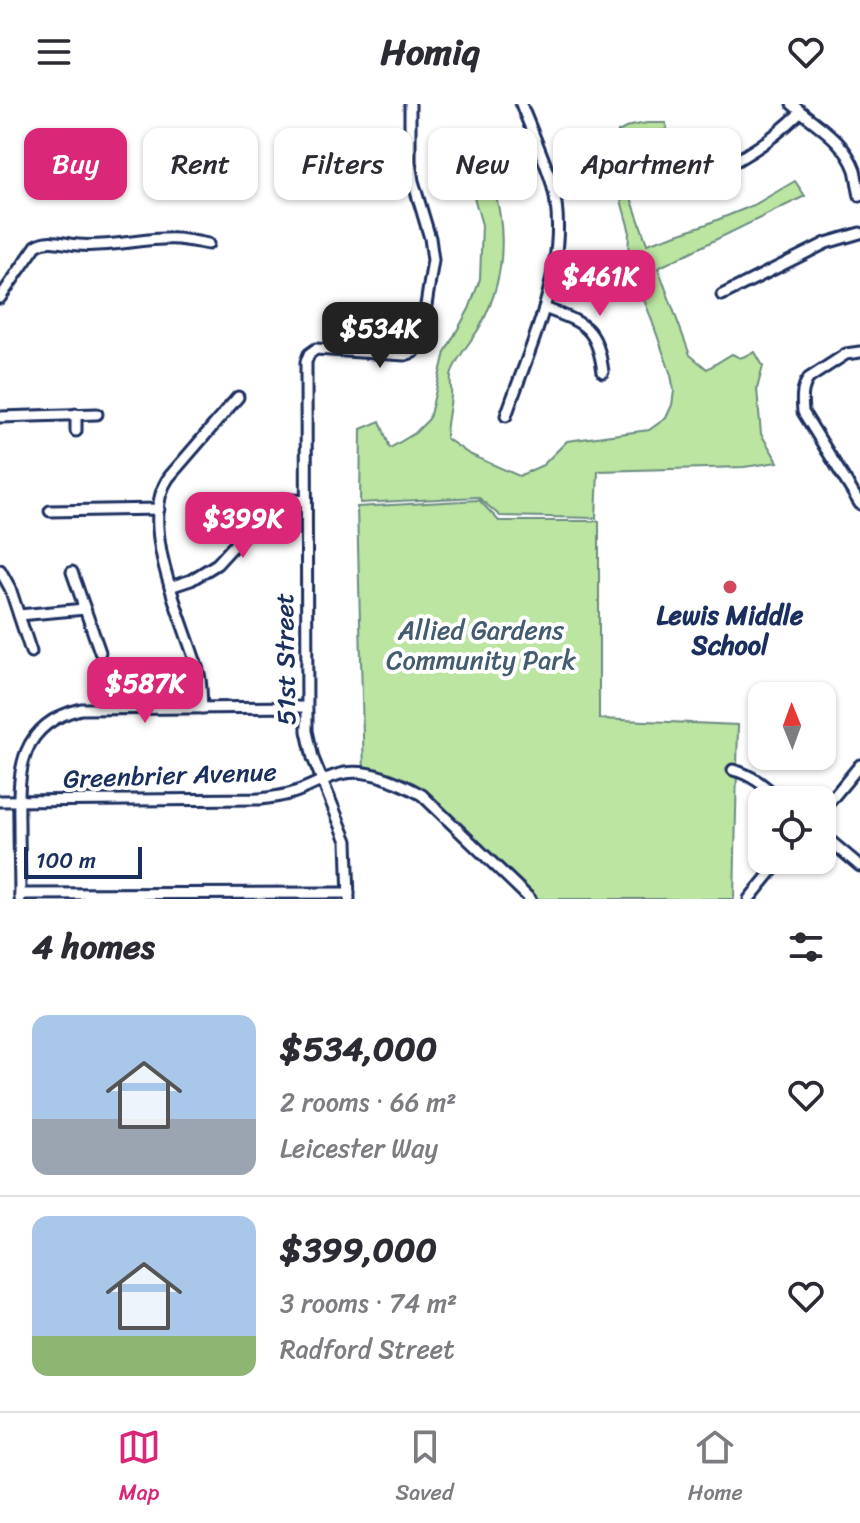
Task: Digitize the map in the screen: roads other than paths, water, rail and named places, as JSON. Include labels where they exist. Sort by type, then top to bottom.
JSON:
[{"type":"street","name":"51st Street","points":[[349,896],[347,841],[313,758],[307,731],[306,362],[309,354],[316,349],[405,355],[414,352],[420,344],[433,260],[412,171],[410,104]]},
{"type":"street","points":[[506,416],[544,308],[556,251],[556,208],[552,184],[521,104]]},
{"type":"street","points":[[792,104],[833,136],[842,147],[854,169],[860,196]]},
{"type":"street","points":[[741,156],[781,131],[801,112]]},
{"type":"street","points":[[722,295],[826,243],[860,233]]},
{"type":"street","points":[[0,298],[40,243],[126,244],[180,239],[208,244]]},
{"type":"street","points":[[544,308],[575,320],[589,330],[599,348],[603,372]]},
{"type":"street","points":[[860,352],[846,354],[809,378],[801,399],[803,412],[860,504]]},
{"type":"street","points":[[202,708],[200,674],[170,587],[160,543],[159,509],[163,485],[238,397]]},
{"type":"street","points":[[76,414],[76,431]]},
{"type":"street","points":[[0,417],[97,414]]},
{"type":"street","points":[[170,587],[191,580],[217,564],[272,504],[281,499],[306,501]]},
{"type":"street","points":[[50,511],[159,509]]},
{"type":"street","points":[[0,570],[31,652]]},
{"type":"street","points":[[72,572],[100,652]]},
{"type":"street","points":[[19,615],[85,609]]},
{"type":"street","points":[[306,707],[81,709],[47,724],[29,746],[20,769],[20,897],[349,896]]},
{"type":"street","points":[[836,794],[860,765]]},
{"type":"street","points":[[733,770],[755,778],[764,786]]},
{"type":"street","name":"Greenbrier Avenue","points":[[0,801],[261,799],[297,792],[342,773],[375,775],[404,784],[422,795],[530,899]]},
{"type":"street","points":[[836,846],[860,866]]},
{"type":"street","points":[[749,899],[770,874]]},
{"type":"place","name":"Lewis Middle School","points":[[730,587]]},
{"type":"park label","name":"Allied Gardens Community Park","points":[[481,645]]}]
